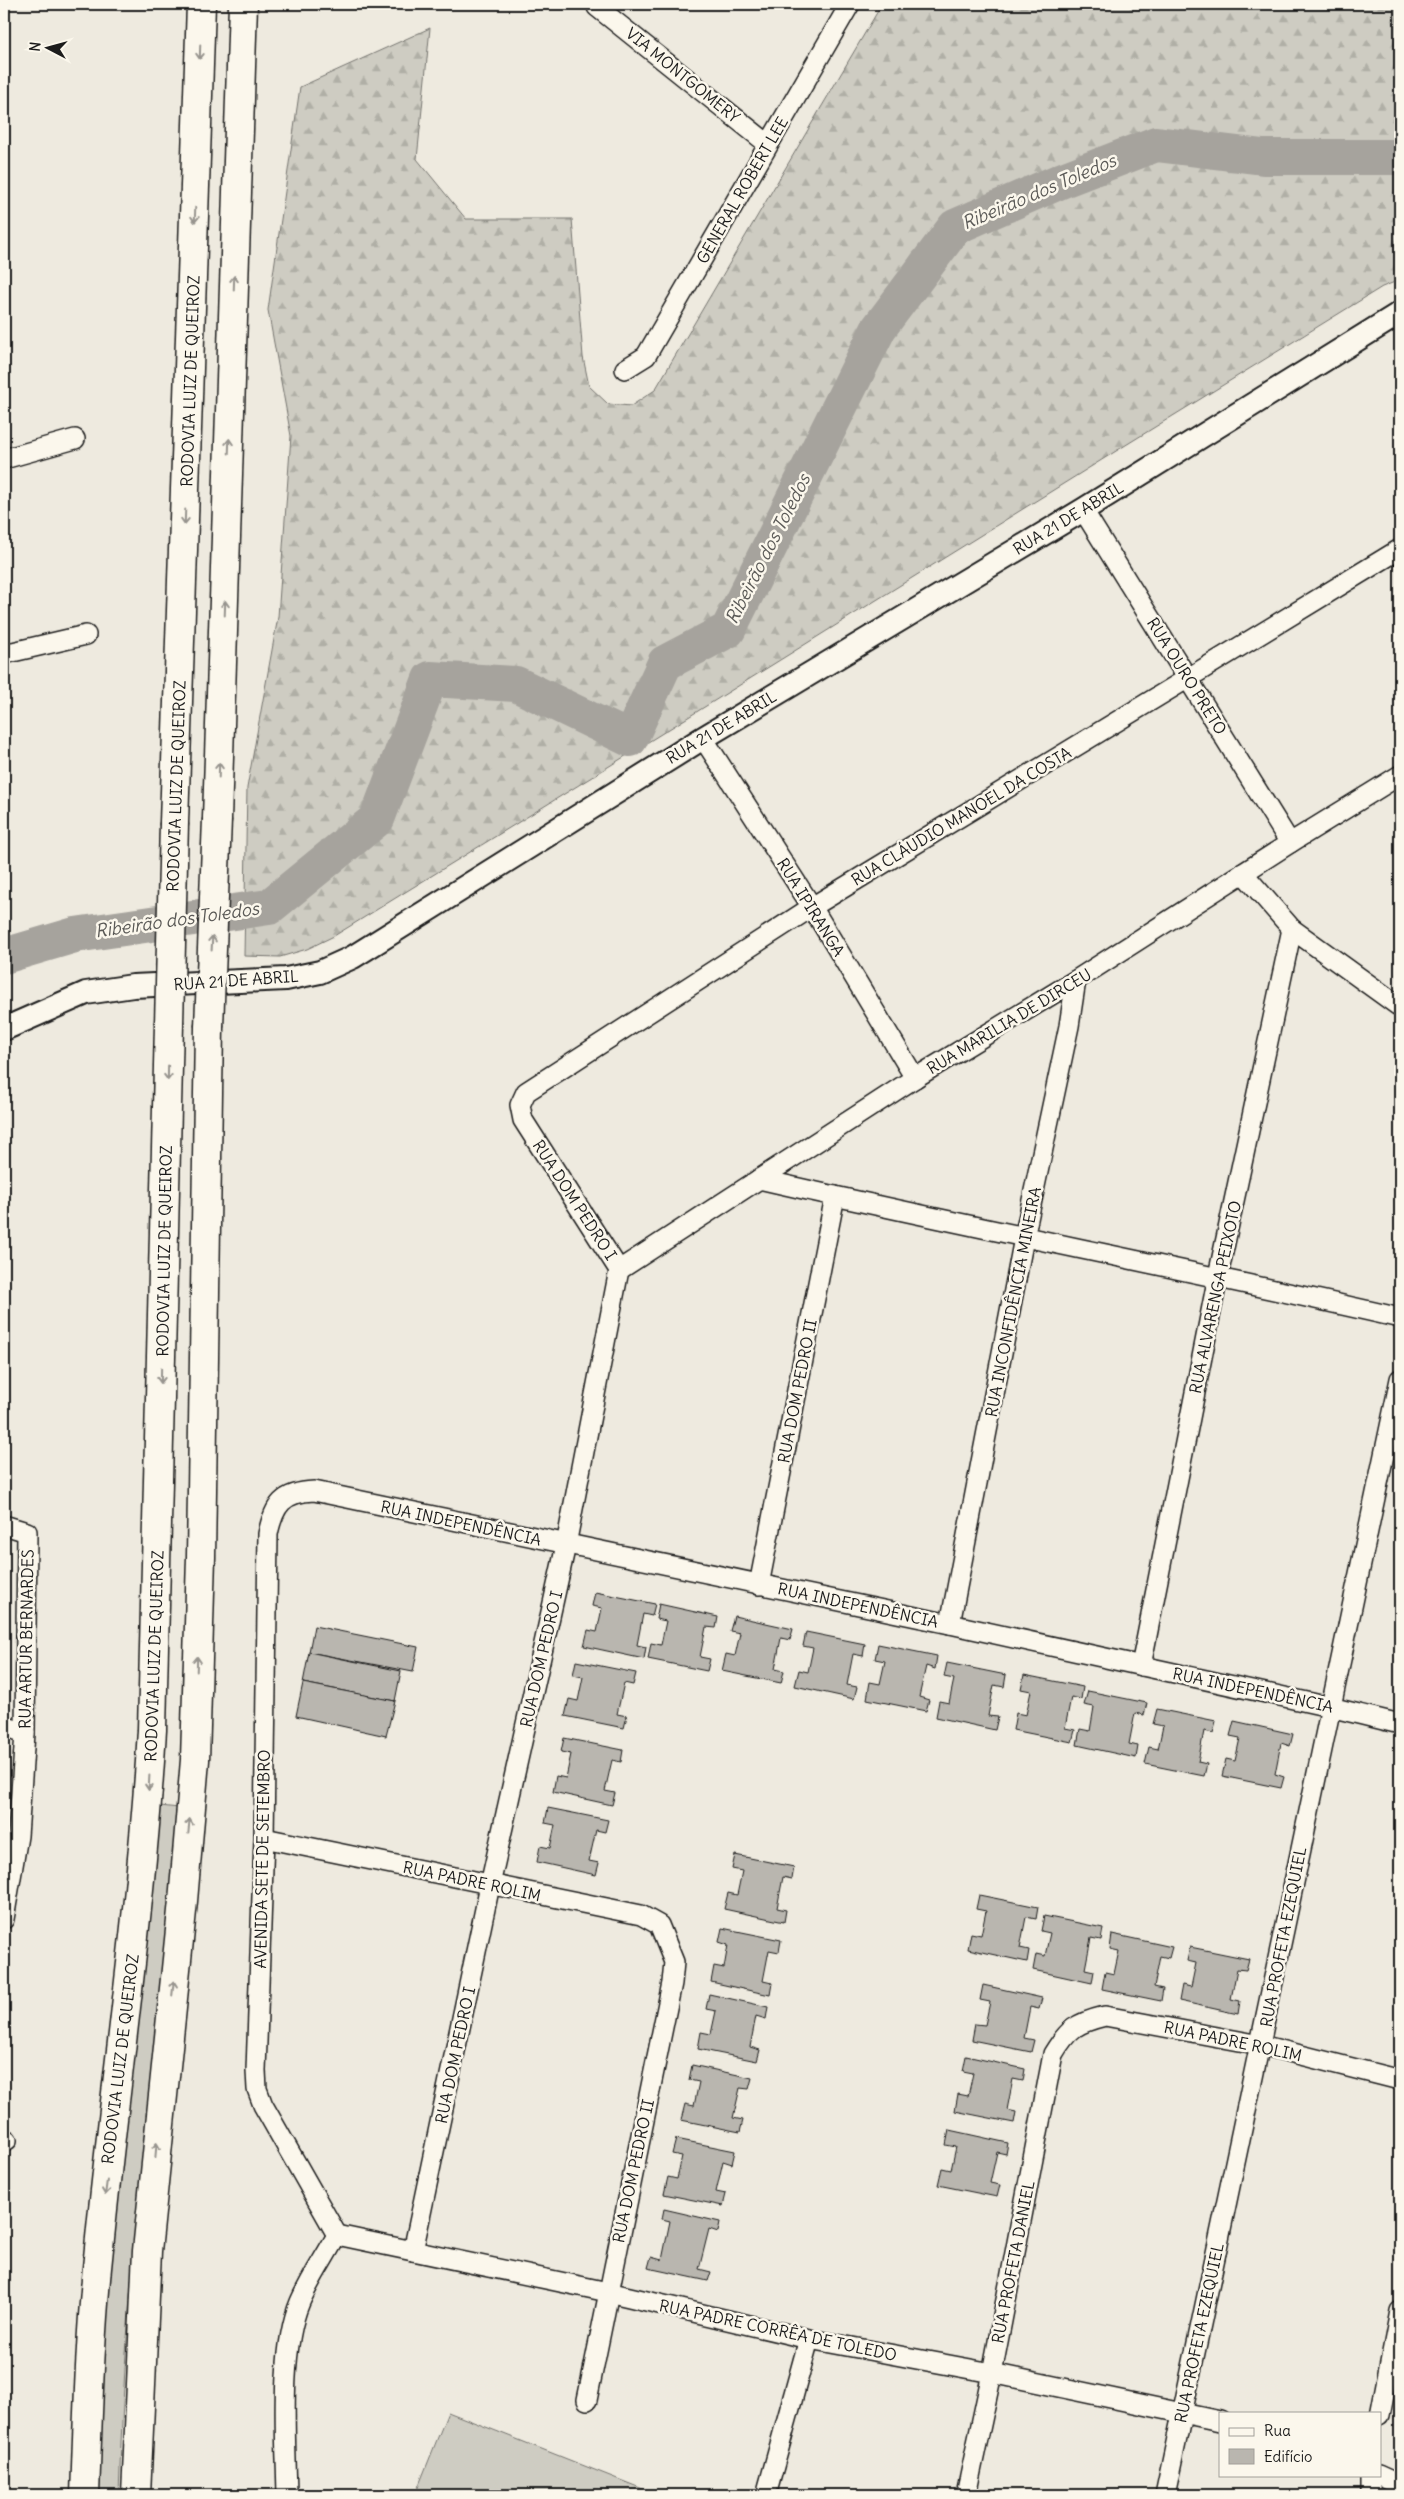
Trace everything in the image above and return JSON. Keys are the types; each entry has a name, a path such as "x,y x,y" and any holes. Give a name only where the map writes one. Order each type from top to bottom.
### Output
{"highway":[{"name":"RODOVIA LUIZ DE QUEIROZ","path":"85,2495 90,2347 98,2249 147,1821 152,1739 174,823 201,4"},
{"path":"136,2495 147,2252 183,1901 194,1760 201,1557 208,1027 218,819 243,4"},
{"path":"147,2252 152,2495"},
{"path":"80,2495 90,2347"}],"street":[{"name":"GENERAL ROBERT LEE","path":"625,369 646,356 850,4"},
{"name":"VIA MONTGOMERY","path":"597,6 768,144"},
{"name":"RUA 21 DE ABRIL","path":"4,1029 86,993 133,986 286,979 320,972 353,957 703,738 1083,510 1400,313"},
{"path":"4,459 75,439"},
{"name":"RUA OURO PRETO","path":"1083,510 1290,843"},
{"name":"RUA CLÁUDIO MANOEL DA COSTA","path":"526,1092 812,907 1400,549"},
{"path":"4,654 86,635"},
{"name":"RUA IPIRANGA","path":"703,738 812,907 915,1078"},
{"name":"RUA MARILIA DE DIRCEU","path":"620,1270 915,1078 1076,980 1400,775"},
{"path":"1243,873 1292,929 1400,1007"},
{"name":"RUA ALVARENGA PEIXOTO","path":"1141,1666 1218,1276 1292,929"},
{"name":"RUA INCONFIDÊNCIA MINEIRA","path":"950,1624 1024,1238 1069,1026 1076,980"},
{"name":"RUA DOM PEDRO I","path":"413,2251 490,1885 566,1546 620,1270 523,1120 520,1105 526,1092"},
{"path":"759,1179 1024,1238 1218,1276 1400,1318"},
{"name":"RUA DOM PEDRO II","path":"759,1585 835,1196"},
{"name":"RUA PROFETA EZEQUIEL","path":"1166,2495 1400,1379"},
{"name":"RUA INDEPENDÊNCIA","path":"314,1491 566,1546 950,1624 1400,1724"},
{"name":"AVENIDA SETE DE SETEMBRO","path":"314,1491 297,1492 284,1498 273,1514 268,1534 264,1838 257,2089 263,2105 337,2236"},
{"name":"RUA ARTUR BERNARDES","path":"4,1526 27,1532 25,1733 18,1836 4,1919"},
{"path":"4,1726 25,1733"},
{"name":"RUA PADRE ROLIM","path":"264,1838 640,1915 659,1925 668,1942"},
{"name":"RUA DOM PEDRO II","path":"586,2400 672,1984 674,1962 668,1942"},
{"name":"RUA PADRE ROLIM","path":"1067,2032 1085,2021 1105,2016 1261,2045 1400,2080"},
{"name":"RUA PROFETA DANIEL","path":"966,2495 992,2373 1053,2054 1067,2032"},
{"path":"287,2495 287,2371 290,2335 300,2302 337,2236"},
{"name":"RUA PADRE CORRÊA DE TOLEDO","path":"337,2236 608,2292 809,2339 992,2373 1219,2421"},
{"path":"1381,2412 1400,2311"},
{"path":"768,2488 809,2339"},
{"path":"1370,2476 1370,2495"},
{"path":"1380,2476 1400,2485"}],"green space":[{"path":"882,4 1400,4 1400,280 1382,287 334,936 307,949 280,957 244,956 247,788 278,617 291,436 268,310 300,87 430,28 417,159 466,219 572,219 583,357 589,386 608,404 631,406 655,390"},
{"path":"160,1806 179,1808 135,2237 128,2323 119,2495 93,2495 99,2478 107,2316 101,2313"},
{"path":"448,2412 658,2495 415,2495"}],"building":[{"path":"595,1592 655,1604 652,1616 643,1614 637,1645 646,1647 644,1659 584,1646 588,1630 597,1632 602,1608 592,1606"},
{"path":"659,1604 718,1617 716,1628 706,1627 700,1657 710,1659 707,1671 648,1659 651,1643 661,1645 666,1621 656,1619"},
{"path":"734,1616 793,1629 790,1640 781,1638 775,1669 784,1671 781,1683 722,1671 726,1654 735,1656 740,1633 730,1631"},
{"path":"314,1626 418,1647 413,1672 309,1652"},
{"path":"806,1632 865,1644 863,1656 853,1654 847,1685 857,1687 854,1699 795,1686 799,1670 808,1672 813,1648 803,1646"},
{"path":"878,1644 937,1656 935,1669 926,1666 919,1697 929,1700 926,1711 867,1699 870,1682 880,1684 885,1661 875,1659"},
{"path":"309,1652 401,1671 395,1701 303,1683"},
{"path":"576,1661 636,1673 633,1685 624,1683 617,1714 627,1716 624,1728 565,1716 569,1699 578,1701 583,1677 573,1675"},
{"path":"947,1663 1006,1675 1004,1687 994,1685 988,1716 998,1717 995,1730 936,1717 939,1701 949,1703 954,1679 944,1677"},
{"path":"1024,1675 1083,1687 1081,1699 1071,1697 1065,1728 1075,1730 1072,1742 1013,1730 1016,1713 1026,1715 1031,1691 1021,1689"},
{"path":"303,1683 395,1701 386,1736 296,1716"},
{"path":"1088,1691 1147,1703 1144,1715 1135,1713 1129,1744 1138,1746 1136,1758 1077,1745 1080,1729 1090,1731 1094,1707 1084,1705"},
{"path":"1157,1709 1216,1721 1213,1733 1204,1731 1198,1762 1207,1764 1204,1776 1145,1764 1149,1747 1158,1749 1163,1726 1153,1724"},
{"path":"1234,1721 1293,1734 1290,1746 1281,1743 1275,1774 1284,1777 1281,1788 1222,1776 1226,1759 1235,1761 1240,1738 1230,1736"},
{"path":"564,1738 623,1750 621,1762 612,1760 605,1791 615,1793 612,1805 553,1792 556,1776 566,1778 571,1754 561,1752"},
{"path":"548,1808 608,1820 605,1832 596,1830 589,1861 599,1863 596,1875 537,1862 540,1846 550,1848 555,1825 545,1823"},
{"path":"735,1855 794,1867 792,1879 783,1877 777,1908 786,1910 784,1922 724,1909 728,1893 737,1895 742,1871 732,1869"},
{"path":"979,1895 1038,1907 1036,1919 1026,1917 1020,1948 1029,1950 1027,1962 968,1949 971,1933 981,1935 986,1911 976,1909"},
{"path":"1044,1916 1103,1928 1101,1940 1091,1938 1085,1969 1094,1971 1092,1983 1033,1970 1036,1954 1045,1956 1050,1933 1041,1931"},
{"path":"722,1928 781,1940 779,1952 769,1950 763,1981 772,1983 770,1995 711,1982 714,1966 724,1968 728,1945 719,1942"},
{"path":"1112,1934 1172,1947 1169,1958 1160,1956 1154,1987 1163,1989 1161,2001 1102,1989 1105,1972 1114,1974 1119,1951 1110,1949"},
{"path":"1190,1947 1249,1959 1246,1970 1237,1969 1231,1999 1240,2001 1238,2014 1179,2001 1182,1985 1191,1987 1196,1963 1187,1961"},
{"path":"983,1985 1042,1998 1039,2009 1030,2007 1024,2038 1034,2040 1031,2052 972,2040 975,2024 985,2025 990,2002 980,2000"},
{"path":"709,1994 768,2007 766,2019 756,2016 750,2047 760,2050 757,2061 698,2049 701,2032 711,2034 716,2011 706,2009"},
{"path":"966,2056 1025,2069 1023,2081 1013,2079 1007,2110 1016,2112 1014,2123 955,2111 958,2094 968,2096 973,2073 963,2071"},
{"path":"692,2065 752,2078 749,2089 740,2088 733,2118 743,2120 740,2132 681,2120 685,2104 694,2106 699,2082 689,2080"},
{"path":"949,2130 1008,2143 1006,2154 997,2152 990,2183 1000,2185 997,2197 938,2185 942,2168 951,2170 956,2147 946,2145"},
{"path":"676,2139 735,2151 732,2164 723,2161 716,2192 726,2194 723,2206 664,2194 668,2177 677,2179 682,2156 672,2154"},
{"path":"664,2209 720,2222 718,2232 709,2229 699,2269 711,2272 708,2281 648,2268 651,2257 662,2260 670,2221 662,2219"}],"waterway":[{"name":"Ribeirão dos Toledos","path":"4,956 75,935 269,907 377,819 430,679 516,684 630,739 665,663 728,630 879,328 955,227 1063,180 1156,144 1263,157 1400,157"}]}
